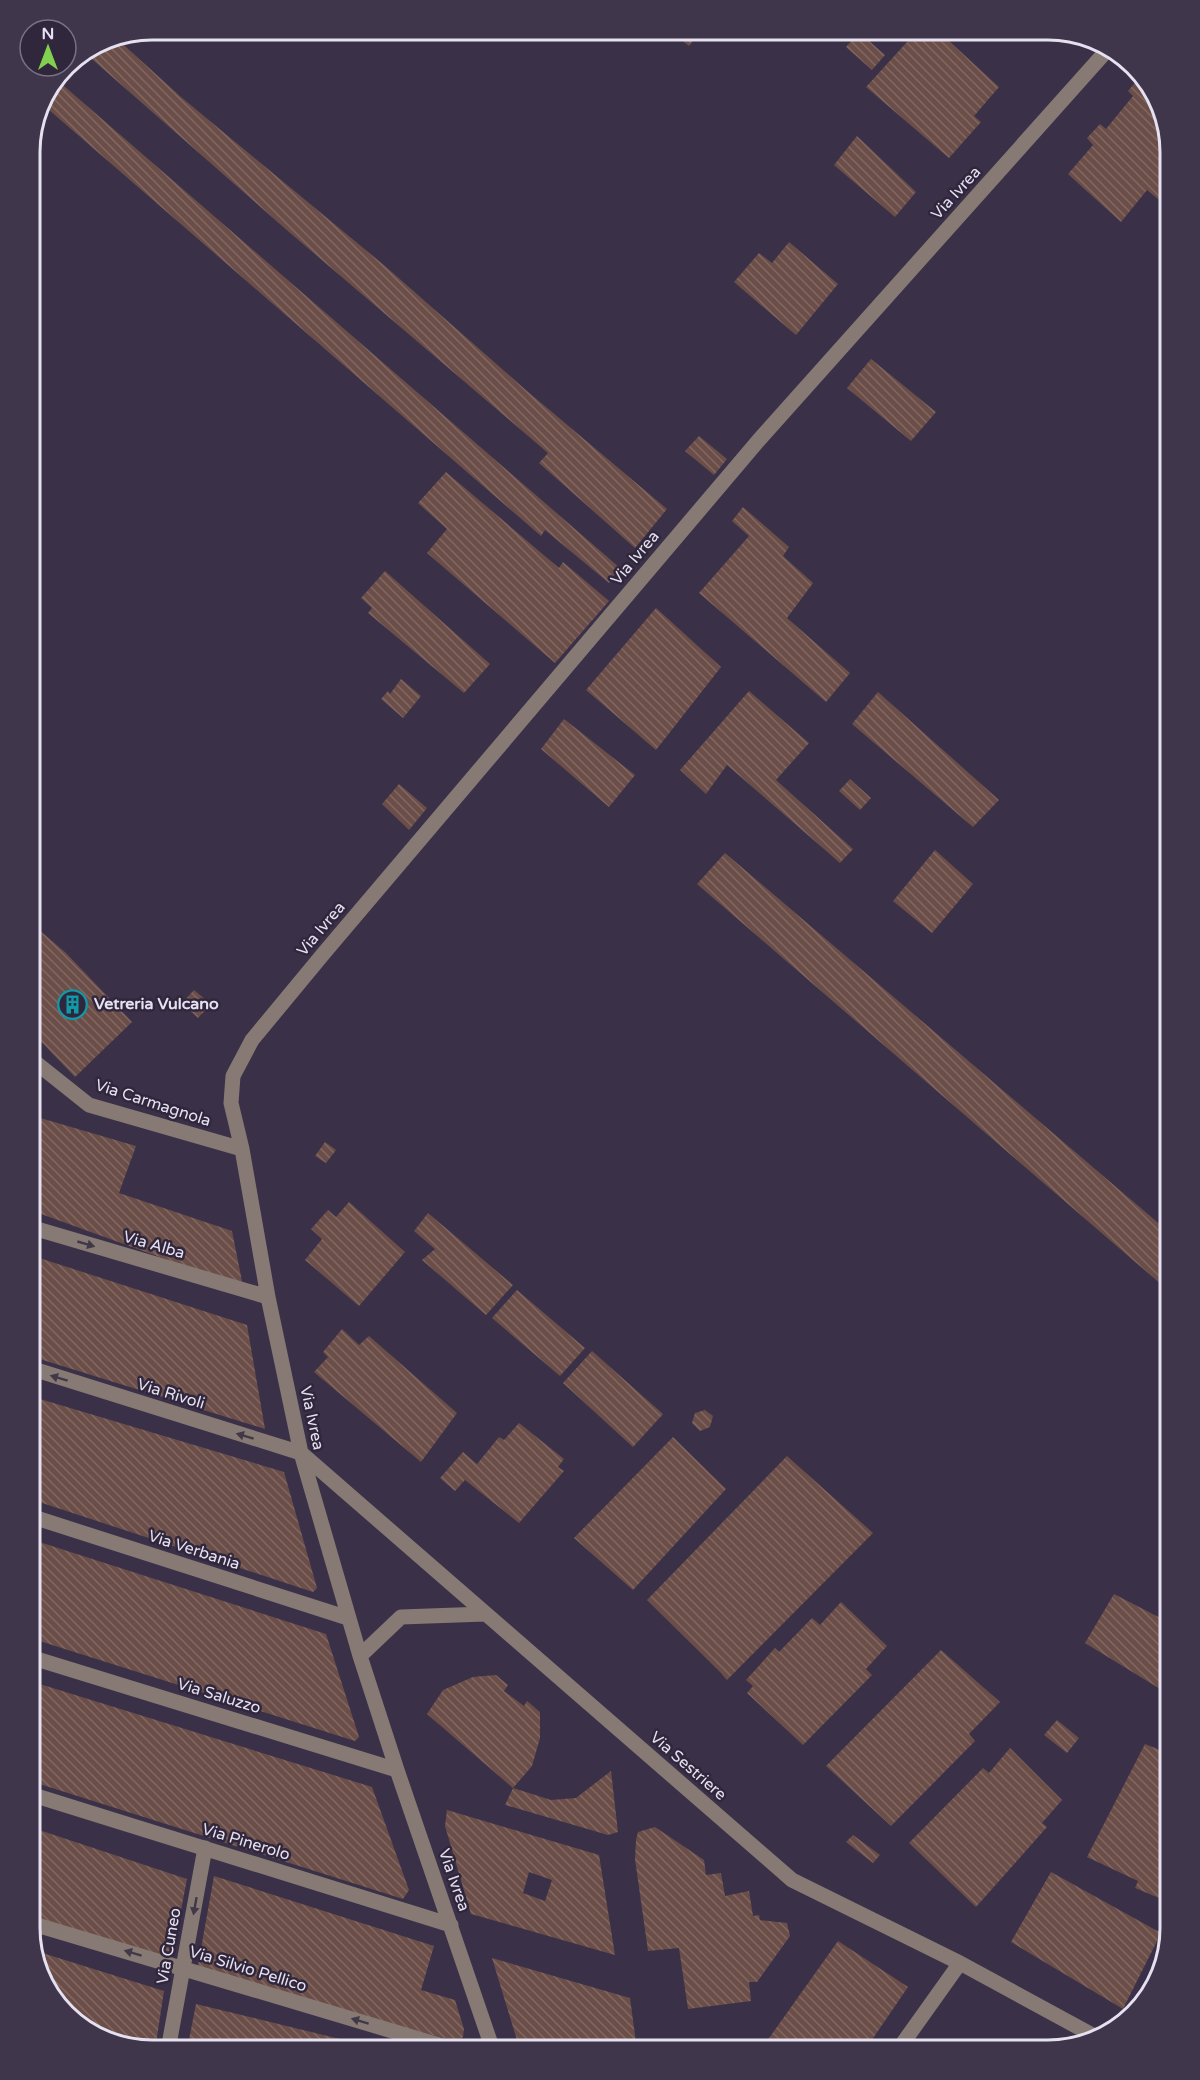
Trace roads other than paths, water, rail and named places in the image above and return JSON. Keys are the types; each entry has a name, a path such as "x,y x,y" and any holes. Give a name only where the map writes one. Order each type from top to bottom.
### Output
{"street":[{"name":"Via Ivrea","path":"489,2039 360,1656 301,1453 268,1297 242,1149 231,1102 233,1076 252,1041 324,953 758,441 1103,55"},
{"name":"Via Carmagnola","path":"40,1066 89,1105 242,1149"},
{"name":"Via Alba","path":"40,1230 268,1297"},
{"name":"Via Rivoli","path":"40,1371 301,1453"},
{"name":"Via Sestriere","path":"301,1453 792,1880 960,1963 1088,2032"},
{"name":"Via Verbania","path":"40,1519 348,1618"},
{"path":"360,1656 401,1617 485,1614"},
{"name":"Via Saluzzo","path":"40,1660 397,1770"},
{"name":"Via Pinerolo","path":"40,1797 451,1925"},
{"name":"Via Cuneo","path":"170,2039 205,1848"},
{"name":"Via Silvio Pellico","path":"40,1926 420,2039"},
{"path":"905,2040 960,1963"}],"place":[{"name":"Vetreria Vulcano","path":"73,1004"}]}
